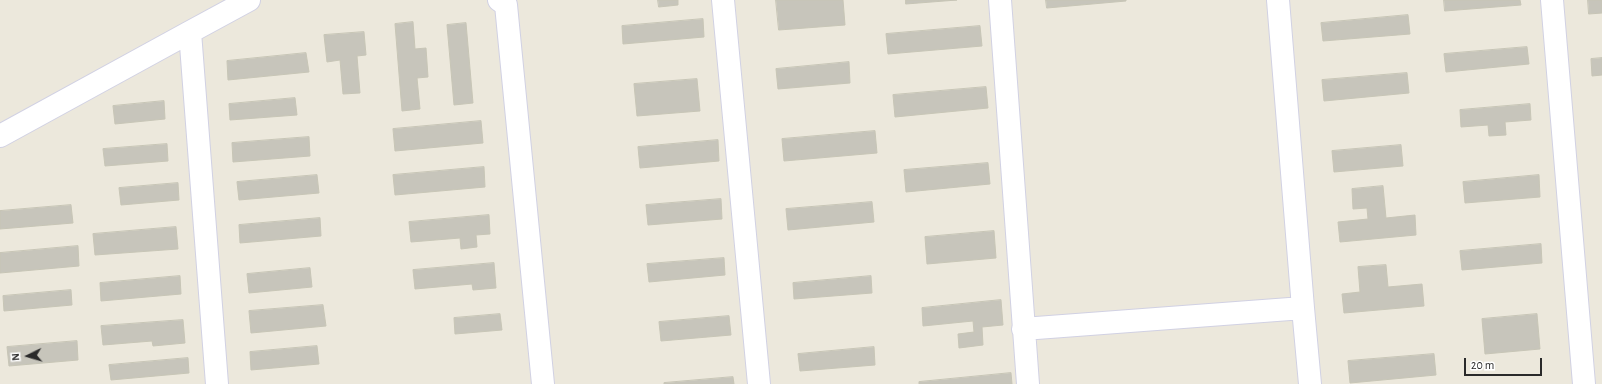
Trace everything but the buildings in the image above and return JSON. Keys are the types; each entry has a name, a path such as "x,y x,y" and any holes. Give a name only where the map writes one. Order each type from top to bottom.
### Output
{"street":[{"path":"0,136 249,0"},
{"path":"499,0 506,5 543,384"},
{"path":"723,0 759,384"},
{"path":"1000,0 1028,384"},
{"path":"1278,0 1310,384"},
{"path":"1552,0 1584,384"},
{"path":"190,32 217,384"},
{"path":"1023,329 1303,308"}]}
